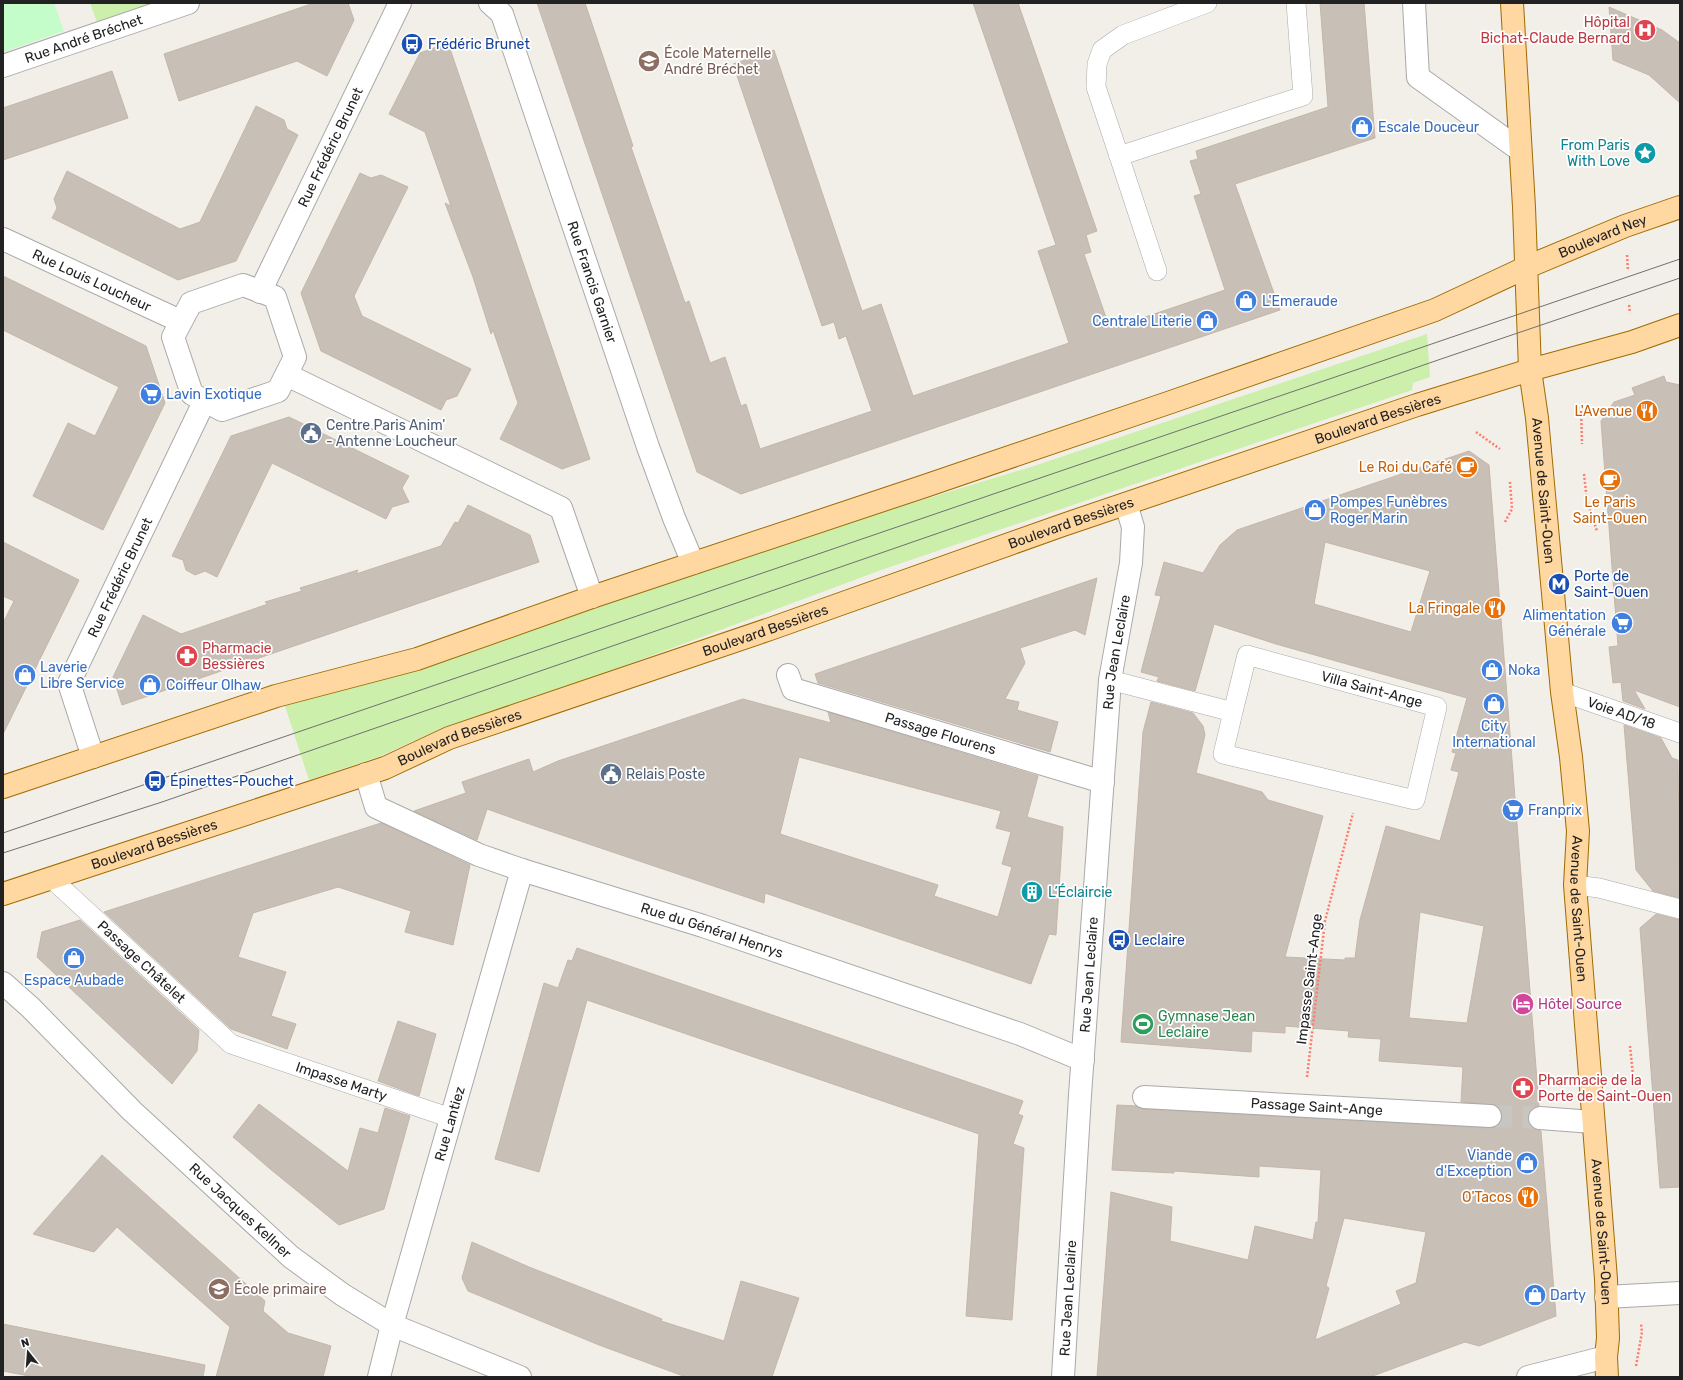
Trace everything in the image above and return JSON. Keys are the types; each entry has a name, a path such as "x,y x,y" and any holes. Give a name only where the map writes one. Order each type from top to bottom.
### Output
{"main road":[{"name":"Avenue de Saint-Ouen","path":"1512,3 1527,267 1530,370 1538,426 1562,692 1572,757 1578,832 1576,885 1606,1297 1608,1338 1606,1367"},
{"name":"Boulevard Ney","path":"1527,267 1625,226 1680,207"},
{"path":"3,787 276,696 417,659 592,597 937,482 1435,310 1527,267"},
{"path":"1530,370 1632,342 1680,326"},
{"name":"Boulevard Bessières","path":"3,894 385,768 449,738 770,629 1063,525 1439,397 1530,370"}],"street":[{"name":"Rue André Bréchet","path":"3,66 188,3"},
{"name":"Rue Frédéric Brunet","path":"260,292 400,3"},
{"name":"Rue Francis Garnier","path":"490,3 502,14 648,447 674,518 693,564"},
{"path":"1414,3 1418,77 1520,150"},
{"name":"Rue Louis Loucheur","path":"3,239 180,321"},
{"path":"243,285 260,292 274,297 295,357 278,390 222,410 192,394 173,337 180,321 191,303 243,285"},
{"path":"287,375 561,508 592,597"},
{"name":"Rue Frédéric Brunet","path":"94,757 69,683 205,400"},
{"name":"Rue Jean Leclaire","path":"1063,1377 1083,1060 1110,680 1132,563 1133,527 1126,504"},
{"name":"Passage Flourens","path":"788,675 793,688 1103,782"},
{"name":"Rue du Général Henrys","path":"366,774 376,808 479,855 522,870 703,926 1020,1034 1083,1060"},
{"name":"Rue Lantiez","path":"379,1377 392,1325 522,870"},
{"name":"Rue Jacques Kellner","path":"3,983 30,1007 132,1111 291,1257 343,1295 392,1325 520,1377"},
{"name":"Passage Saint-Ange","path":"1144,1097 1490,1116"},
{"path":"1540,1118 1593,1122"},
{"path":"1606,1297 1680,1293"},
{"path":"1528,1377 1606,1367"}],"lane":[{"path":"1157,271 1096,87 1097,64 1102,50 1122,35 1207,3"},
{"path":"1119,156 1303,96 1296,3"},
{"name":"Villa Saint-Ange","path":"1247,655 1436,707 1415,800 1223,754 1233,712 1247,655"},
{"path":"1110,680 1233,712"},
{"name":"Voie AD/18","path":"1562,692 1680,734"},
{"name":"Passage Châtelet","path":"52,879 231,1044"},
{"path":"1576,885 1599,888 1680,909"},
{"name":"Impasse Marty","path":"231,1044 451,1118"}],"path":[{"path":"1627,252 1628,271"},
{"path":"1581,407 1582,444"},
{"path":"1476,432 1500,449"},
{"path":"1584,474 1587,502 1597,531"},
{"path":"1505,522 1512,509 1510,482"},
{"name":"Impasse Saint-Ange","path":"1304,1106 1324,921 1359,787"},
{"path":"1630,1046 1634,1084"}],"green space":[{"path":"3,3 54,3 64,31 3,52"},
{"path":"90,3 153,3 97,22"},
{"path":"1427,334 1430,377 1413,383 1412,390 881,570 597,676 440,729 378,757 309,780 285,706 412,671 830,528 1034,466"}],"building":[{"path":"314,3 348,3 354,20 327,76 297,61 179,101 164,54"},
{"path":"537,3 585,3 633,146 631,147 685,303 689,301 710,363 725,357 741,406 746,404 760,449 872,411 846,336 839,339 834,322 822,326 733,64 774,50 862,311 881,304 913,396 1069,343 1038,251 1056,245 973,3 1018,3 1097,231 1086,235 1091,252 1084,254 1110,329 1225,290 1194,196 1201,194 1190,161 1198,159 1196,151 1328,107 1320,3 1364,3 1375,138 1235,184 1280,310 741,494 697,472"},
{"name":"Hôpital Bichat-Claude Bernard","path":"1609,7 1662,30 1680,43 1680,103 1649,75 1613,60"},
{"path":"448,43 590,459 562,469 500,439 518,403 493,330 491,334 473,277 445,203 451,206 425,132 389,114 420,53"},
{"path":"112,71 128,118 3,160 3,108"},
{"path":"256,106 284,120 287,129 298,135 236,261 178,280 52,218 57,208 54,199 67,171 180,229 200,222"},
{"path":"360,173 371,178 381,175 408,187 354,296 362,316 471,369 457,396 446,400 441,410 321,351 301,293"},
{"path":"3,276 146,346 165,403 103,530 33,496 68,423 95,436 119,387 3,330"},
{"path":"1664,376 1666,382 1680,385 1680,707 1634,690 1645,709 1623,701 1621,682 1613,683 1609,647 1618,646 1601,421 1614,402 1635,395 1632,388"},
{"path":"289,417 409,476 402,488 409,502 392,507 386,519 272,463 217,577 205,571 195,575 186,570 183,560 172,556 231,436"},
{"path":"1469,451 1489,465 1539,1106 1530,1111 1528,1117 1529,1123 1533,1128 1541,1131 1556,1316 1479,1346 1465,1342 1370,1377 1097,1377 1111,1192 1172,1207 1170,1241 1248,1260 1255,1226 1313,1240 1316,1222 1318,1222 1321,1170 1259,1166 1259,1177 1174,1171 1174,1173 1112,1170 1117,1105 1136,1106 1143,1109 1489,1128 1496,1127 1501,1122 1502,1117 1501,1111 1496,1105 1461,1102 1463,1067 1379,1061 1381,1039 1348,1037 1349,1031 1285,1026 1285,1033 1252,1031 1251,1052 1121,1042 1143,732 1151,702 1193,713 1203,726 1205,735 1196,773 1262,792 1268,800 1323,816 1285,957 1345,960 1345,958 1355,958 1360,920 1386,826 1440,841 1459,772 1451,770 1456,753 1452,752 1467,698 1276,644 1214,624 1195,691 1157,681 1159,677 1141,672 1161,596 1155,595 1164,562 1203,573 1220,545 1237,530","holes":["1325,542 1430,571 1411,632 1314,604","1420,912 1484,926 1467,1023 1409,1018","1344,1218 1426,1232 1416,1283 1396,1291 1401,1304 1315,1340 1329,1288 1326,1286"]},
{"path":"468,505 530,535 539,562 122,705 113,677 143,615 181,634 268,604 265,602 302,591 300,588 358,570 356,574 441,546 455,522 458,523"},
{"path":"3,542 79,580 3,734 3,623 14,601 3,596"},
{"path":"1097,578 1085,635 1075,630 1020,648 1025,663 1005,699 1019,702 1017,710 1058,722 1050,752 818,683 815,674"},
{"path":"743,699 831,723 828,712 1038,776 1027,817 1063,827 1056,935 1049,934 1031,984 765,893 764,903 487,809 477,840 414,811 466,793 462,782 529,759 533,772 558,761","holes":["799,757 1001,811 996,828 1011,832 1002,864 1012,867 998,917 934,896 938,885 780,834"]},
{"path":"1624,725 1661,738 1672,758 1678,760 1680,898 1653,891 1636,870"},
{"path":"381,823 470,865 453,945 405,932 411,911 338,887 253,913 238,957 286,972 271,1016 296,1024 287,1049 231,1029 104,912"},
{"path":"1656,914 1680,920 1680,1187 1660,1188 1640,928"},
{"path":"80,920 199,1030 197,1051 172,1084 37,957 42,932"},
{"path":"577,948 1023,1101 1018,1114 1023,1116 1013,1144 1024,1148 1012,1320 966,1316 979,1134 587,1000 539,1172 495,1159 544,983 558,988 568,960 572,961"},
{"path":"398,1021 436,1034 419,1096 378,1081"},
{"path":"259,1104 348,1171 360,1128 378,1133 385,1108 410,1116 384,1209 339,1225 269,1168 233,1137"},
{"path":"102,1155 265,1301 263,1311 288,1333 331,1346 323,1377 216,1377 230,1327 117,1227 94,1252 33,1234"},
{"path":"472,1242 529,1267 662,1319 661,1321 724,1341 741,1281 799,1298 772,1377 686,1377 599,1345 468,1291 462,1278"},
{"path":"3,1324 205,1365 203,1377 34,1377 3,1371"}],"tunnel":[{"path":"1490,1116 1540,1118"}],"tram line":[{"path":"3,833 1680,259"},
{"path":"3,853 162,802 1441,359 1680,278"}],"place":[{"name":"Hôpital Bichat-Claude Bernard","path":"1645,30"},
{"name":"Frédéric Brunet","path":"412,44"},
{"name":"École Maternelle André Bréchet","path":"649,61"},
{"name":"Escale Douceur","path":"1362,127"},
{"name":"From Paris With Love","path":"1645,153"},
{"name":"L'Emeraude","path":"1246,301"},
{"name":"Centrale Literie","path":"1207,321"},
{"name":"Lavin Exotique","path":"151,394"},
{"name":"L'Avenue","path":"1647,411"},
{"name":"Centre Paris Anim' - Antenne Loucheur","path":"311,433"},
{"name":"Le Roi du Café","path":"1467,467"},
{"name":"Le Paris Saint-Ouen","path":"1610,480"},
{"name":"Pompes Funèbres Roger Marin","path":"1315,510"},
{"name":"Porte de Saint-Ouen","path":"1559,584"},
{"name":"La Fringale","path":"1495,608"},
{"name":"Alimentation Générale","path":"1622,623"},
{"name":"Pharmacie Bessières","path":"187,656"},
{"name":"Noka","path":"1492,670"},
{"name":"Laverie Libre Service","path":"25,675"},
{"name":"Coiffeur Olhaw","path":"150,685"},
{"name":"City International","path":"1494,704"},
{"name":"Relais Poste","path":"611,774"},
{"name":"Épinettes-Pouchet","path":"155,781"},
{"name":"Franprix","path":"1513,810"},
{"name":"L’Éclaircie","path":"1032,892"},
{"name":"Leclaire","path":"1119,940"},
{"name":"Espace Aubade","path":"74,958"},
{"name":"Hôtel Source","path":"1523,1004"},
{"name":"Gymnase Jean Leclaire","path":"1143,1024"},
{"name":"Pharmacie de la Porte de Saint-Ouen","path":"1523,1088"},
{"name":"Viande d'Exception","path":"1527,1163"},
{"name":"O'Tacos","path":"1528,1197"},
{"name":"École primaire","path":"219,1289"},
{"name":"Darty","path":"1535,1295"}]}
